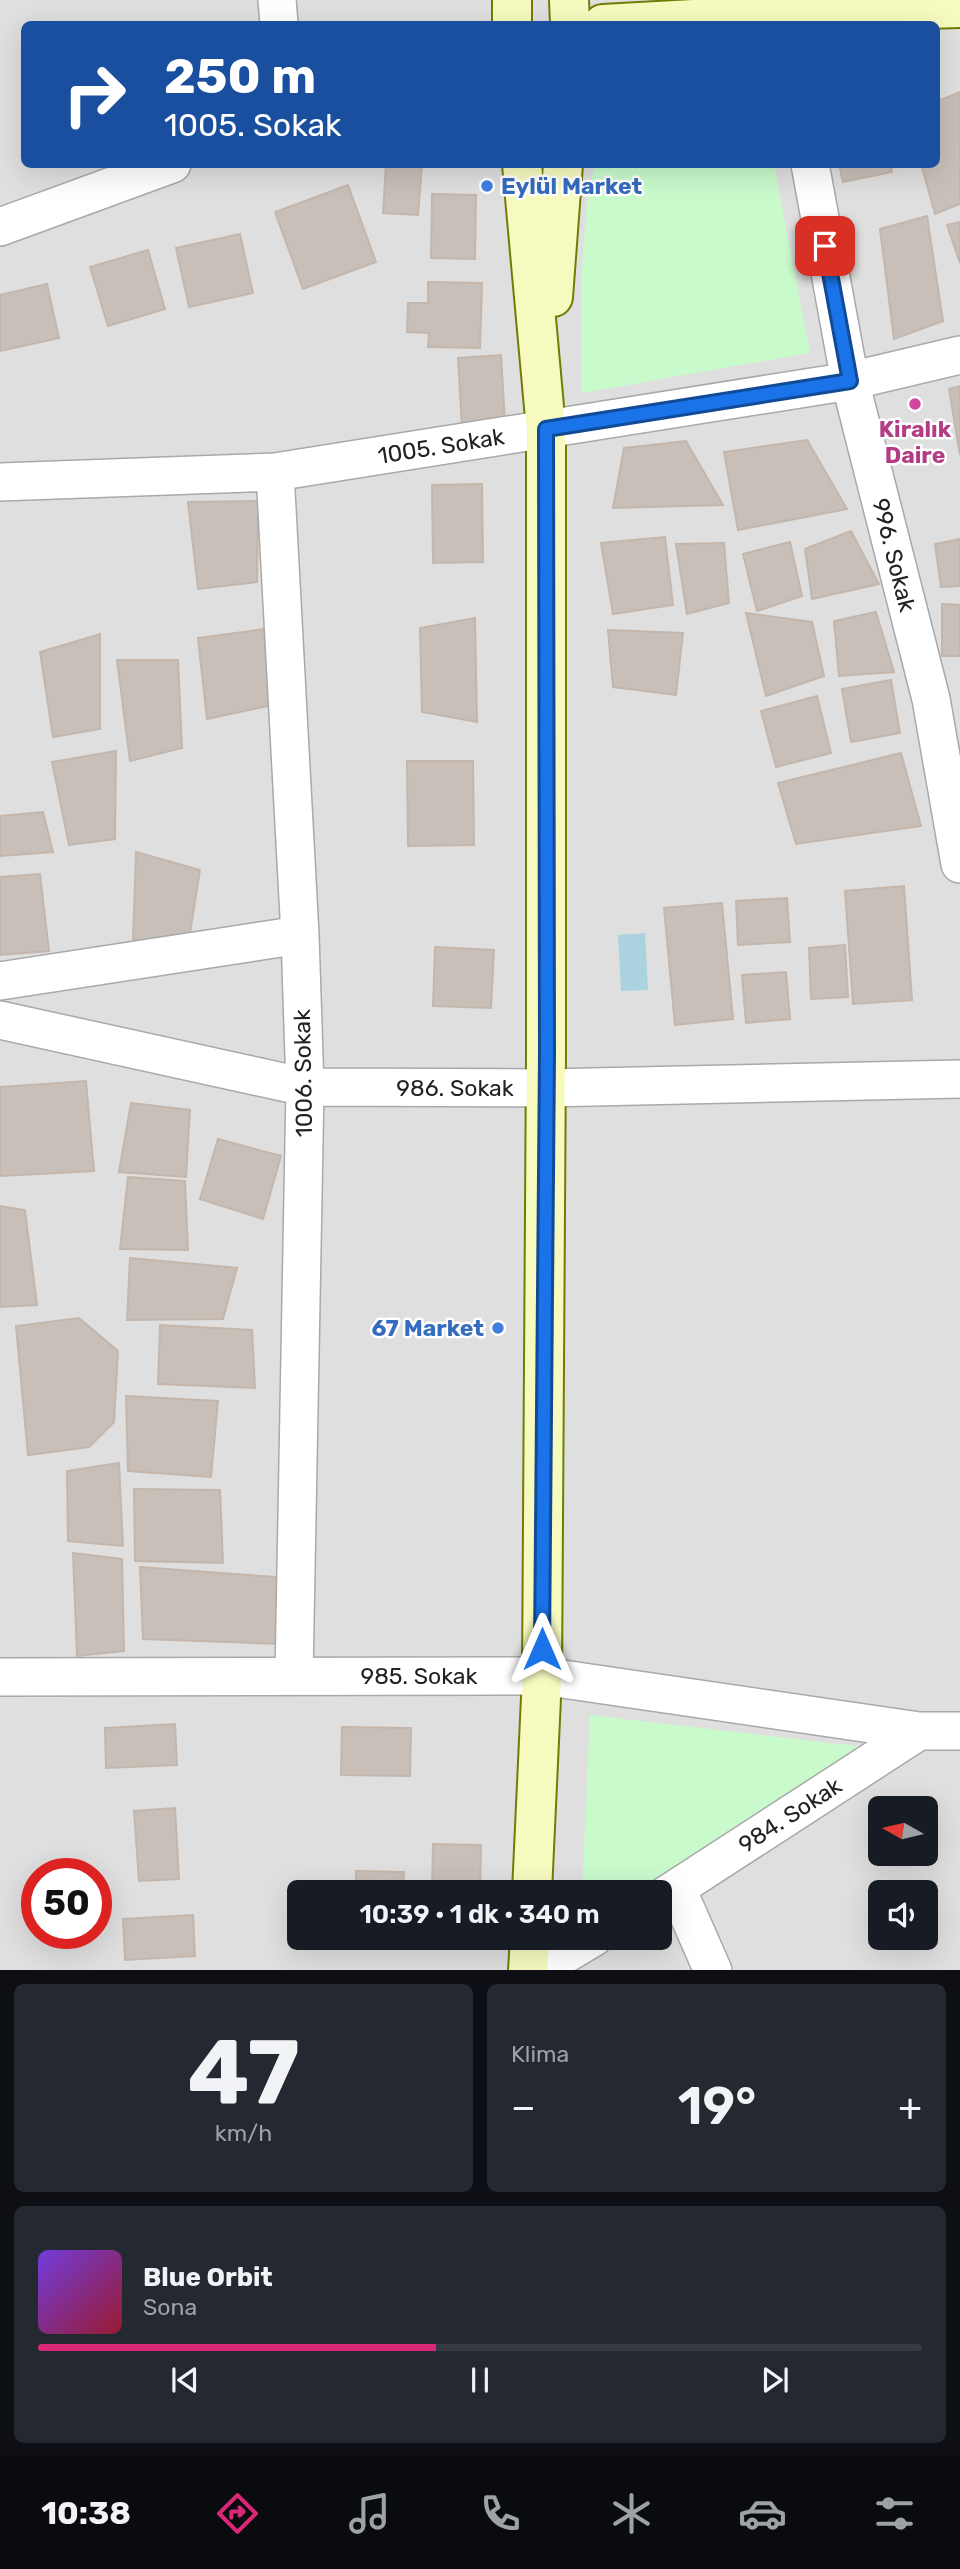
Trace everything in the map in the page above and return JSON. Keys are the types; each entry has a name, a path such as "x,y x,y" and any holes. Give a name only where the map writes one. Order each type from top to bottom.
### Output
{"main road":[{"path":"512,0 512,21"},
{"path":"569,0 570,21"},
{"path":"653,21 802,12 960,8"},
{"path":"940,29 960,26"},
{"path":"522,168 545,418"},
{"path":"533,1880 542,1676 546,1088 545,418 562,168"},
{"path":"528,1970 529,1950"}],"street":[{"path":"277,0 279,21"},
{"path":"0,227 161,168"},
{"name":"996. Sokak","path":"811,168 850,381 945,698 960,864"},
{"name":"1005. Sokak","path":"0,482 275,472 545,418 850,381 960,355"},
{"name":"1006. Sokak","path":"275,472 300,936 304,1087 294,1676"},
{"path":"0,981 300,936"},
{"name":"986. Sokak","path":"0,1020 304,1087 546,1088 960,1079"},
{"name":"985. Sokak","path":"0,1677 542,1676 919,1731 960,1731"},
{"name":"984. Sokak","path":"672,1891 919,1731"},
{"path":"672,1901 713,1970"},
{"path":"537,1970 572,1950"}],"shaded area":[{"path":"0,0 960,0 960,1970 0,1970"}],"green space":[{"path":"595,168 775,168 810,353 582,393 583,249 591,180"},
{"path":"590,1715 864,1747 659,1880 583,1880"}],"water":[{"path":"645,933 648,990 621,991 618,935"}],"building":[{"path":"960,92 960,204 935,214 922,168 940,168 940,100"},
{"path":"386,168 422,168 418,215 383,213"},
{"path":"840,168 892,168 892,172 843,182"},
{"path":"348,185 376,262 303,289 275,212"},
{"path":"432,194 476,195 475,259 431,258"},
{"path":"927,216 943,321 894,339 880,229"},
{"path":"960,222 960,263 947,225"},
{"path":"240,234 253,293 189,307 176,248"},
{"path":"148,250 165,309 108,326 90,267"},
{"path":"428,282 482,283 480,348 428,347 429,333 407,332 408,303 428,303"},
{"path":"47,284 59,338 0,351 0,295"},
{"path":"501,355 505,423 462,426 458,358"},
{"path":"960,386 960,455 949,389"},
{"path":"807,440 847,509 738,530 724,452"},
{"path":"686,441 723,505 613,508 624,448"},
{"path":"482,484 483,562 433,563 432,485"},
{"path":"258,501 257,582 198,589 188,502"},
{"path":"851,531 879,584 812,599 805,549"},
{"path":"665,537 673,605 613,614 601,543"},
{"path":"960,539 960,586 941,587 935,544"},
{"path":"790,542 802,596 757,611 743,554"},
{"path":"724,543 729,603 687,614 676,544"},
{"path":"942,604 960,605 960,656 942,656"},
{"path":"876,612 894,672 839,676 834,621"},
{"path":"746,613 812,622 824,676 766,696"},
{"path":"475,618 477,722 422,712 420,628"},
{"path":"272,628 268,706 207,719 198,638"},
{"path":"608,630 683,633 676,695 613,687"},
{"path":"100,634 100,729 53,737 40,652"},
{"path":"117,660 178,660 182,748 130,761"},
{"path":"891,680 900,733 851,742 842,689"},
{"path":"817,696 831,753 776,767 761,711"},
{"path":"116,751 115,839 69,845 52,762"},
{"path":"901,753 921,826 796,844 778,783"},
{"path":"407,761 473,761 474,845 408,846"},
{"path":"43,812 53,852 0,856 0,816"},
{"path":"136,852 200,870 188,946 133,939"},
{"path":"40,874 49,951 0,955 0,877"},
{"path":"904,886 912,1000 853,1004 845,891"},
{"path":"787,898 790,942 738,945 736,901"},
{"path":"722,903 733,1019 675,1025 664,908"},
{"path":"845,945 848,997 811,999 809,948"},
{"path":"435,947 494,950 491,1008 433,1006"},
{"path":"786,972 790,1019 746,1023 742,975"},
{"path":"86,1081 94,1171 0,1176 0,1087"},
{"path":"131,1103 190,1110 186,1177 119,1172"},
{"path":"218,1139 281,1156 263,1219 200,1199"},
{"path":"128,1177 185,1181 188,1250 120,1249"},
{"path":"0,1206 25,1210 37,1305 0,1307"},
{"path":"130,1258 237,1268 223,1319 127,1320"},
{"path":"79,1318 118,1351 114,1422 89,1447 28,1455 16,1326"},
{"path":"160,1325 252,1330 255,1388 158,1384"},
{"path":"126,1396 218,1401 211,1477 128,1471"},
{"path":"119,1463 123,1546 68,1541 67,1471"},
{"path":"134,1489 220,1490 223,1563 135,1561"},
{"path":"73,1553 122,1559 124,1651 77,1656"},
{"path":"140,1567 276,1577 280,1644 143,1639"},
{"path":"175,1724 177,1765 106,1768 105,1728"},
{"path":"342,1727 411,1728 410,1776 341,1775"},
{"path":"175,1808 179,1879 139,1881 134,1811"},
{"path":"433,1844 481,1845 480,1880 432,1880"},
{"path":"356,1871 404,1872 404,1880 356,1880"},
{"path":"193,1915 195,1956 125,1960 123,1919"}],"place":[{"name":"Eylül Market","path":"487,186"},
{"name":"Kiralık Daire","path":"915,404"},
{"name":"67 Market","path":"498,1328"}],"route":[{"path":"542,1649 547,1055 546,429 850,381 825,246"}]}
